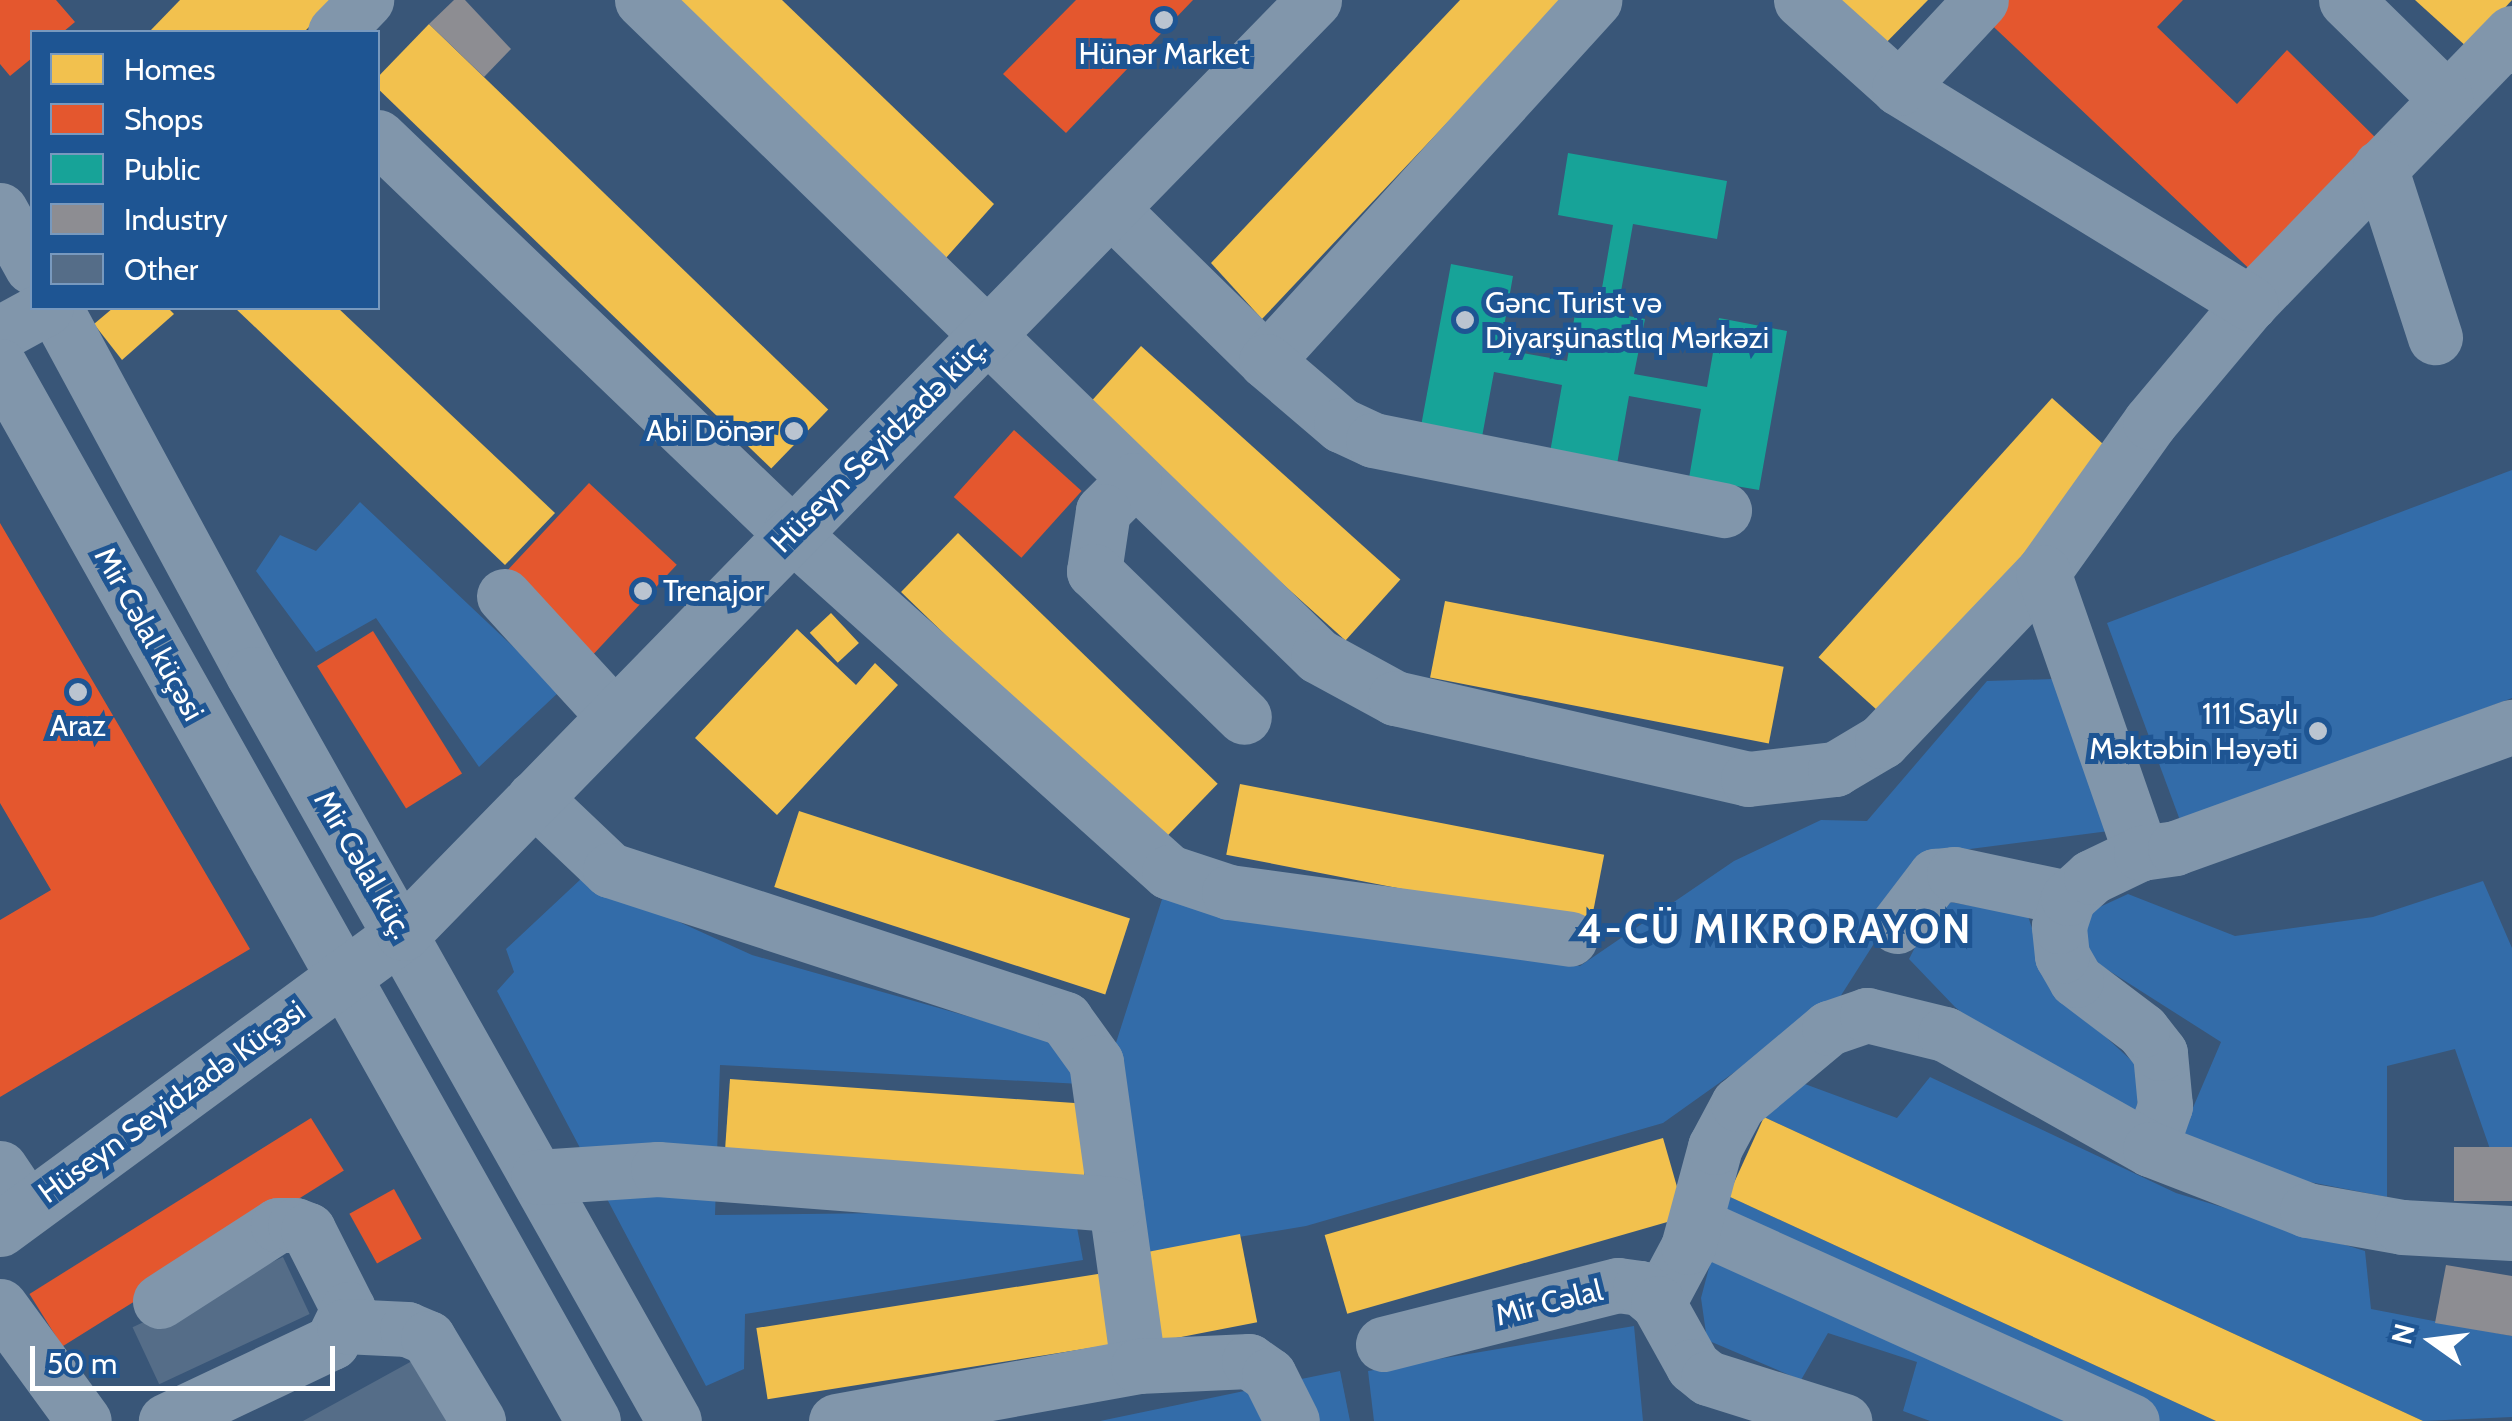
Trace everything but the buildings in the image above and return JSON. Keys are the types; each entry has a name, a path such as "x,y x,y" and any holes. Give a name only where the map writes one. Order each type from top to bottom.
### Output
{"street":[{"path":"337,30 366,0"},
{"path":"642,0 987,339 1318,656 1354,680 1395,698 1748,779 1836,769 1882,741 2043,572 2150,422 2250,303 2445,97 2512,33"},
{"name":"Hüseyn Seyidzadə küç.","path":"402,933 790,532 987,339 1314,0"},
{"path":"1266,362 1594,0"},
{"path":"1801,0 1898,88 2250,303"},
{"path":"1898,88 1981,0"},
{"path":"2346,0 2445,97"},
{"path":"380,139 790,532 1169,872 1229,892 1570,939"},
{"path":"2380,167 2435,336"},
{"path":"0,210 30,264"},
{"path":"1112,210 1266,362 1342,426 1373,440 1724,510"},
{"path":"0,334 42,310"},
{"name":"Mir Cəlal küç.","path":"56,310 253,674 674,1421"},
{"name":"Mir Cəlal küçəsi","path":"0,366 298,902 344,976"},
{"path":"1134,480 1103,512 1094,571 1244,717"},
{"path":"2043,572 2141,853"},
{"path":"504,596 613,714"},
{"path":"2150,1149 2165,1106 2160,1054 2142,1030 2076,980 2062,956 2059,926 2068,898 2091,877 2141,853 2174,848 2512,727"},
{"path":"534,798 610,870 1064,1019 1096,1062 1138,1366"},
{"path":"1896,926 1935,876 1954,874 2068,898"},
{"name":"Hüseyn Seyidzadə Küçəsi","path":"9,1202 402,933"},
{"path":"344,976 592,1421"},
{"path":"1844,1421 1697,1400 1694,1366 1658,1303 1697,1225 1714,1148 1738,1104 1828,1028 1867,1016 1886,1016 1978,1048 2150,1149 2306,1210 2402,1227 2512,1233"},
{"path":"538,1177 658,1169 1116,1204"},
{"path":"160,1301 278,1225 295,1225 308,1230 348,1309 344,1326 332,1342 166,1421"},
{"path":"1697,1225 2132,1421"},
{"name":"Mir Cəlal","path":"1383,1344 1618,1285 1640,1288 1658,1303"},
{"path":"0,1306 84,1421"},
{"path":"344,1326 407,1329 428,1338 478,1421"},
{"path":"836,1421 1138,1366 1249,1362 1269,1376 1292,1421"}],"shaded area":[{"name":"111 Saylı Məktəbin Həyəti","path":"2512,470 2512,698 2181,823 2107,623"},
{"path":"360,502 560,691 479,767 376,618 316,652 256,571 280,535 316,551"},
{"path":"2053,679 2109,831 1931,854 1840,997 1663,1123 1306,1226 1141,1253 1114,1049 1164,893 1580,966 1734,861 1821,820 1867,821 1987,681"},
{"path":"582,878 752,955 1069,1045 1081,1084 720,1065 715,1215 1074,1211 1083,1260 745,1314 744,1369 706,1386 497,991 514,972 506,949"},
{"path":"2483,881 2512,948 2512,1147 2490,1149 2455,1049 2387,1066 2387,1197 2289,1178 2180,1138 2221,1042 2100,965 2083,944 2091,911 2128,894 2235,936 2373,917"},
{"path":"1939,900 2028,916 2051,987 2144,1072 2135,1114 2038,1075 1955,1007 1909,959"},
{"path":"1930,1077 2176,1193 2365,1251 2371,1309 2512,1336 2512,1417 2423,1421 1764,1117 1794,1080 1897,1118"},
{"path":"1728,1196 2216,1421 1930,1421 1903,1411 1917,1362 1828,1333 1801,1380 1707,1340 1701,1298"},
{"path":"1634,1326 1643,1421 1374,1421 1368,1371"},
{"path":"1340,1371 1350,1421 1100,1421"}],"place":[{"name":"Hünər Market","path":"1164,20"},
{"name":"Gənc Turist və Diyarşünastlıq Mərkəzi","path":"1465,320"},
{"name":"Abi Dönər","path":"794,431"},
{"name":"Trenajor","path":"643,591"},
{"name":"Araz","path":"78,692"},
{"name":"111 Saylı Məktəbin Həyəti","path":"2318,731"}],"district":[{"name":"4-CÜ MIKRORAYON","path":"1775,929"}]}
